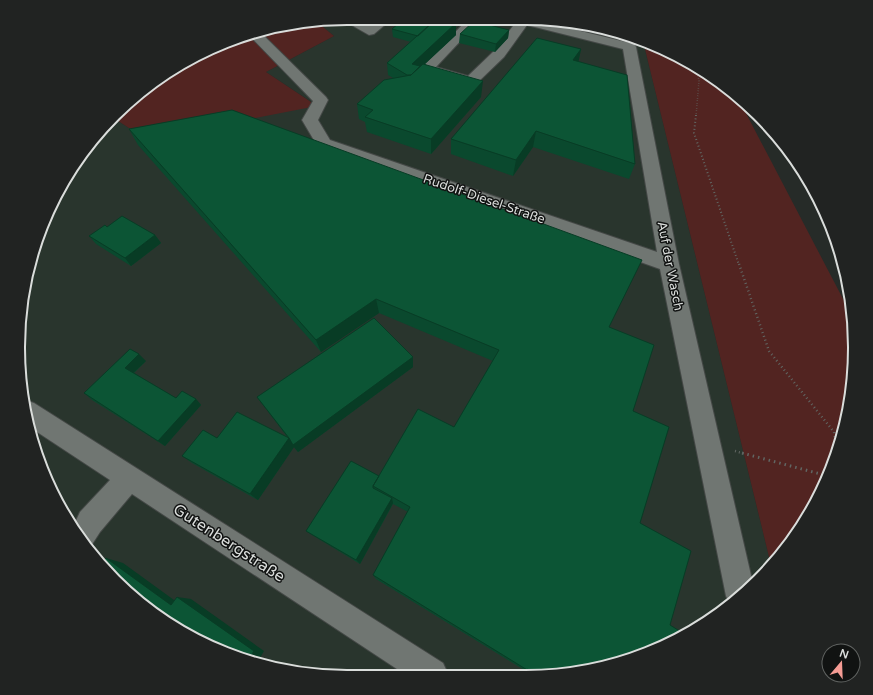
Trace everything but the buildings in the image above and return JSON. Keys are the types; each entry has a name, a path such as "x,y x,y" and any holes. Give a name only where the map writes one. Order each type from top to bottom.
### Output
{"street":[{"path":"359,25 369,31 377,25"},
{"path":"469,25 426,69 471,81 499,54 516,25"},
{"name":"Auf der Wasch","path":"558,27 628,42"},
{"name":"Rudolf-Diesel-Straße","path":"259,38 321,100 310,120 324,143 669,264"},
{"name":"Auf der Wasch","path":"634,44 669,264 739,589"},
{"name":"Gutenbergstraße","path":"32,415 426,670"},
{"path":"84,533 90,522 129,478"}],"path":[{"path":"698,75 699,81 694,133 769,351 834,432 835,438"},
{"path":"708,443 822,474"}],"shaded area":[{"path":"526,25 588,31 629,42 645,48 769,558 754,576 705,616 668,637 629,653 588,664 568,667 526,670 348,670 305,667 285,664 244,653 205,637 168,616 119,576 79,527 58,490 42,451 31,410 26,369 26,326 31,285 42,244 58,205 79,168 118,121 146,139 316,105 266,72 334,36 322,26"},
{"path":"322,26 334,36 266,72 317,106 146,139 118,121 151,92 186,68 205,58 244,42 285,31"},
{"path":"645,48 668,58 705,79 745,111 845,302 848,348 847,369 842,410 837,431 823,471 805,509 794,527 769,558"}]}
